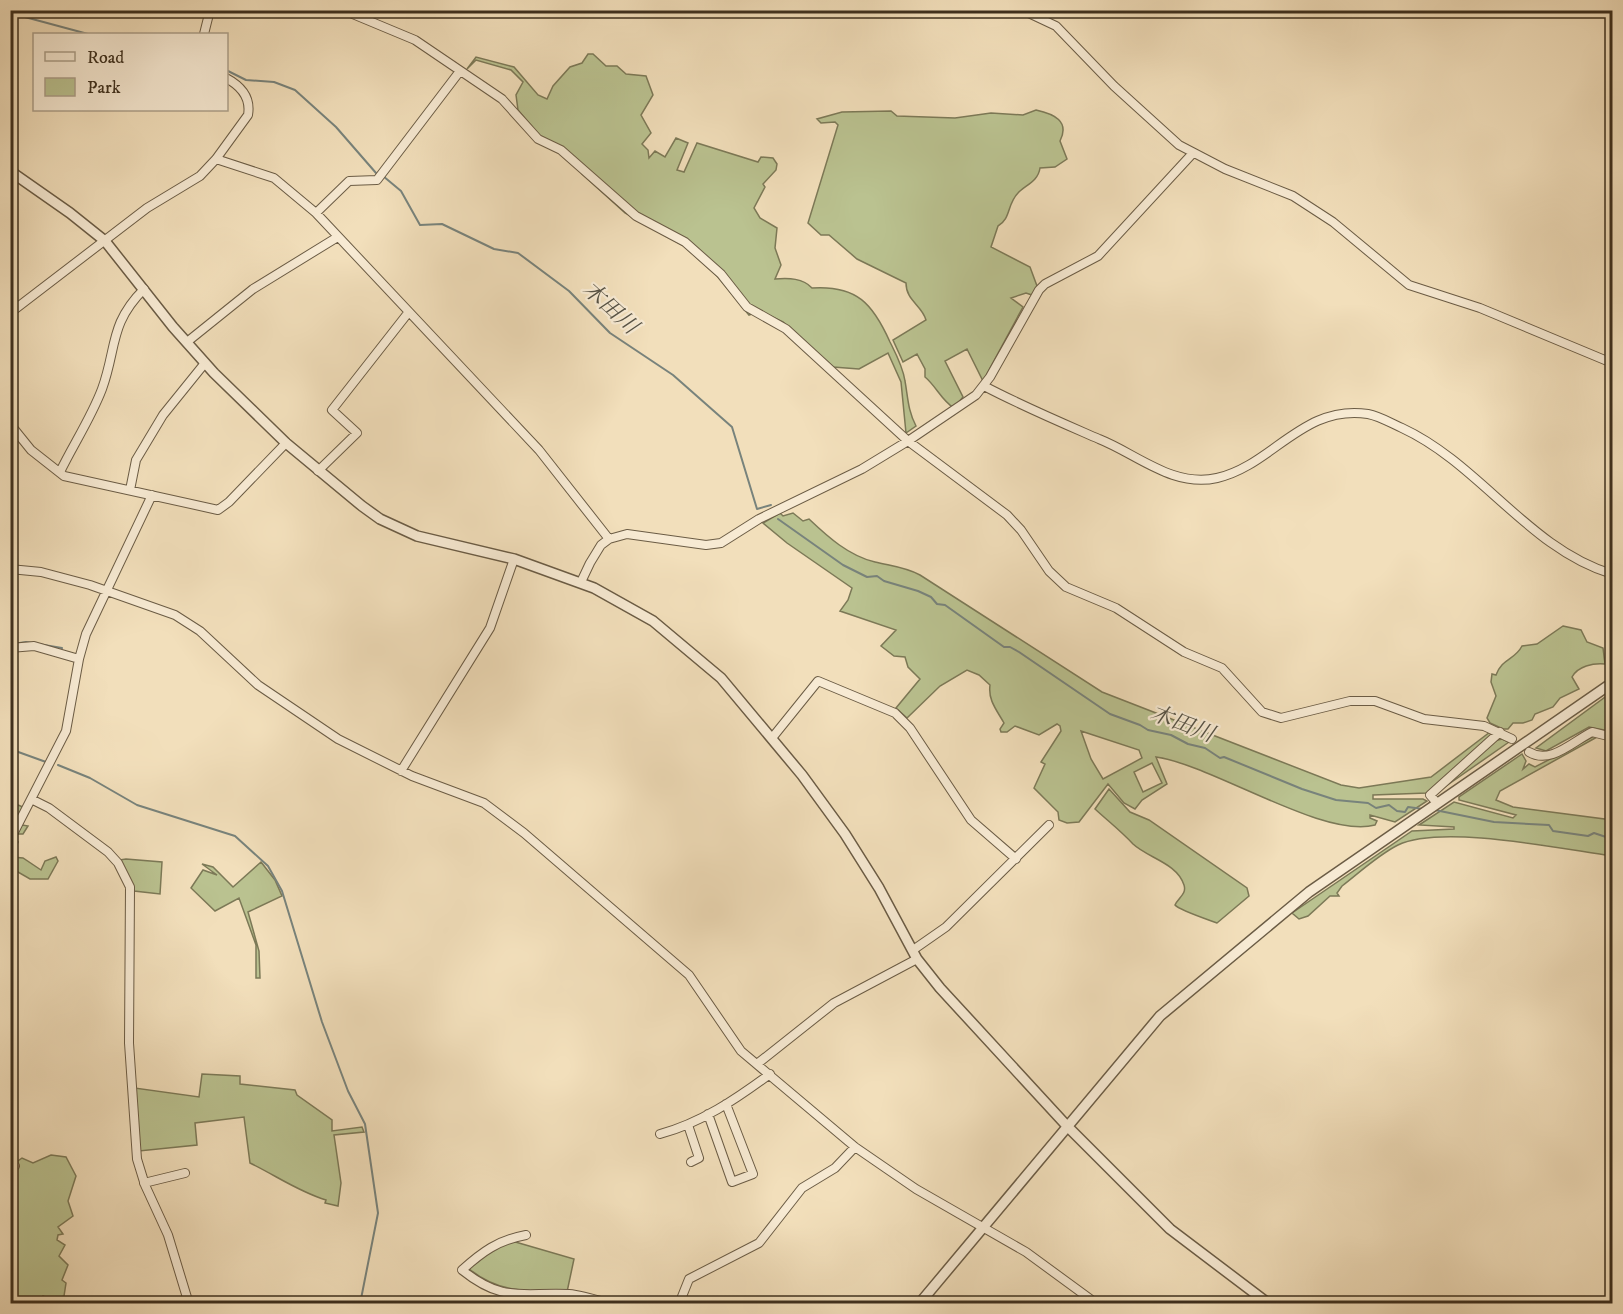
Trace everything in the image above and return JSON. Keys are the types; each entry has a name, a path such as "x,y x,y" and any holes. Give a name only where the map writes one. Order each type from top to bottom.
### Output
{"street":[{"path":"204,33 210,10"},
{"path":"343,10 415,40 502,99 538,139 561,150 636,216 686,242 721,274 747,307 786,329 908,441 1007,515 1021,530 1049,571 1066,586 1116,608 1184,652 1222,668 1268,715 1281,718 1363,700 1384,703 1424,718 1484,726 1512,739"},
{"path":"1022,10 1056,26 1163,133 1193,153 1225,169 1293,196 1333,222 1409,285 1480,308 1612,363"},
{"path":"315,213 349,182 377,180 459,71"},
{"path":"10,313 147,208 200,176 216,159 248,115 249,109 246,95 228,80"},
{"path":"581,582 590,563 609,539 627,534 706,545 721,543 759,519 862,469 966,403 984,386 1039,290 1045,284 1098,256 1193,153"},
{"path":"216,159 274,178 315,213 336,238 539,450 609,539"},
{"path":"10,171 105,241 205,363 286,443 362,506 396,527 447,545 514,559 581,582 653,621 721,678 772,738 845,834 879,888 915,954 971,1023 1016,1068 1067,1126 1170,1229 1269,1304"},
{"path":"187,342 253,289 336,238"},
{"path":"60,472 102,388 112,342 128,305 144,289"},
{"path":"318,471 357,433 332,410 408,313"},
{"path":"130,490 136,460 157,424 205,363"},
{"path":"984,386 1021,406 1101,439 1163,471 1199,481 1237,472 1312,423 1346,413 1369,415 1436,446 1562,550 1594,568 1612,574"},
{"path":"10,424 31,450 64,476 208,510 223,508 286,443"},
{"path":"10,840 33,800 66,731 79,659 106,590 152,495"},
{"path":"401,771 490,628 514,559"},
{"path":"10,569 41,572 106,590 175,615 191,624 258,685 338,739 401,771 478,800 524,833 689,975 724,1030 741,1051 855,1147 916,1189 1034,1257 1097,1304"},
{"path":"10,648 34,646 79,659"},
{"path":"772,738 818,681 895,713 910,728 971,820 1016,860"},
{"path":"919,1304 1160,1016 1309,892 1612,683"},
{"path":"1437,803 1430,795 1500,732"},
{"path":"1529,752 1543,758 1592,732 1612,737"},
{"path":"33,800 49,808 108,852 121,867 130,887 131,1083 137,1159 144,1183 168,1235 189,1304"},
{"path":"758,1064 834,1003 915,954 1016,860 1049,825"},
{"path":"660,1134 688,1125 726,1104 770,1074"},
{"path":"708,1114 732,1182 753,1174 726,1104"},
{"path":"688,1125 699,1158 691,1162"},
{"path":"680,1304 689,1279 759,1243 802,1188 835,1168 855,1147"},
{"path":"144,1183 185,1173"},
{"path":"526,1235 509,1238 488,1247 462,1270 478,1283 518,1296 570,1294 610,1304"}],"green space":[{"path":"588,54 593,54 606,66 617,66 626,74 646,76 653,95 641,115 651,133 642,144 648,150 649,158 655,151 665,157 676,138 688,143 677,170 684,172 697,143 758,162 761,157 773,158 777,164 776,170 763,184 765,187 754,208 760,218 777,228 775,248 781,265 775,279 795,279 812,288 841,290 852,294 870,307 884,329 901,366 910,410 916,426 906,433 901,382 888,353 859,369 833,367 783,322 760,311 749,315 717,276 684,246 625,213 582,174 572,157 541,137 518,110 516,95 523,82 511,70 476,60 467,69 476,57 514,67 538,95 547,99 553,86 570,67 582,63"},
{"path":"1036,110 1054,116 1062,123 1063,134 1060,141 1067,159 1055,167 1040,168 1034,180 1018,193 1005,219 998,226 991,247 1030,267 1037,286 1032,295 1026,293 1011,298 1023,307 983,381 967,349 945,361 963,397 954,408 925,377 925,369 917,354 903,362 893,340 926,320 911,299 906,283 857,259 829,235 821,235 808,223 838,125 835,122 821,123 817,119 842,112 891,111 897,116 955,118 991,113 1023,115"},
{"path":"780,513 783,516 793,513 803,521 809,519 848,551 865,559 903,568 920,575 1102,692 1341,785 1359,788 1431,777 1490,732 1495,733 1427,793 1373,795 1373,799 1423,799 1427,801 1395,822 1370,815 1370,818 1377,821 1375,825 1353,826 1327,821 1298,812 1207,773 1156,757 1167,784 1142,800 1135,809 1124,803 1108,784 1079,822 1067,823 1059,820 1058,812 1034,788 1045,764 1041,762 1061,731 1060,726 1057,724 1039,735 1015,726 1007,732 1001,732 1000,729 1004,723 991,700 990,685 979,675 967,670 940,686 907,718 896,708 920,679 908,667 905,657 894,656 881,646 896,630 840,611 848,600 852,588 787,543 763,523","holes":["1081,731 1139,750 1142,758 1103,779 1091,759","1152,763 1162,783 1143,792 1134,772"]},
{"path":"1563,626 1581,630 1587,642 1603,648 1605,664 1591,665 1578,670 1572,677 1579,689 1560,698 1553,707 1535,714 1532,720 1513,723 1508,729 1490,723 1487,718 1496,696 1491,682 1492,674 1496,675 1502,665 1522,646 1537,644"},
{"path":"1612,692 1612,735 1609,731 1589,727 1546,751 1536,748"},
{"path":"1596,735 1604,736 1597,737 1500,791 1496,800 1513,807 1612,820 1612,856 1472,837 1418,839 1398,845 1383,854 1342,886 1337,893 1339,896 1330,896 1308,916 1299,919 1292,913 1412,831 1454,829 1454,827 1419,825 1454,802 1513,818 1516,815 1459,800 1459,797 1522,754 1526,761 1523,769 1529,764 1535,767"},
{"path":"1502,739 1509,742 1436,793 1494,741"},
{"path":"1109,789 1130,812 1149,820 1247,888 1249,896 1217,923 1175,905 1185,888 1175,871 1139,849 1095,809"},
{"path":"11,802 23,807 26,815 22,825 28,826 23,834 17,834 14,838 18,842 12,857 23,858 41,870 45,861 56,857 58,861 48,879 30,879 11,868"},
{"path":"119,860 162,862 160,894 134,891"},
{"path":"261,862 275,880 282,896 248,912 259,951 260,978 256,978 256,945 239,898 215,911 191,888 203,870 217,875 202,864 213,867 233,887"},
{"path":"202,1074 240,1076 240,1084 295,1090 297,1095 332,1120 332,1131 362,1127 364,1132 334,1135 341,1183 338,1206 325,1203 326,1200 297,1188 250,1163 244,1117 195,1123 197,1145 139,1151 135,1088 199,1097"},
{"path":"51,1155 66,1157 76,1176 68,1201 73,1216 58,1227 63,1234 58,1235 57,1240 65,1245 59,1256 68,1265 62,1280 66,1283 64,1296 53,1301 43,1296 36,1303 11,1304 11,1166 22,1158 33,1163"},
{"path":"512,1241 574,1259 567,1292 527,1291 503,1287 491,1283 468,1268 490,1249"}],"waterway":[{"name":"木田川","path":"10,13 84,33"},
{"name":"木田川","path":"228,71 246,80 274,82 295,90 336,127 376,173"},
{"name":"木田川","path":"383,176 401,191 420,225 442,224 494,249 518,253 569,291 610,333 673,375 732,427 757,509 771,505"},
{"name":"木田川","path":"778,519 843,565 867,577 877,576 884,581 918,591 931,597 937,604 945,605 1004,647 1010,647 1019,652 1110,714 1148,730 1171,735 1188,744 1205,748 1220,758 1224,757 1302,789 1336,800 1368,803 1376,808 1389,805 1397,811 1405,812 1408,807 1423,809"},
{"path":"13,644 26,642 62,648"},
{"path":"10,749 46,762"},
{"path":"58,765 90,778 137,805 235,836 268,866 282,891 322,1022 348,1091 365,1124 378,1213 360,1304"},
{"name":"木田川","path":"1435,810 1494,822 1549,825 1553,831 1588,836 1594,833 1612,839"}]}
